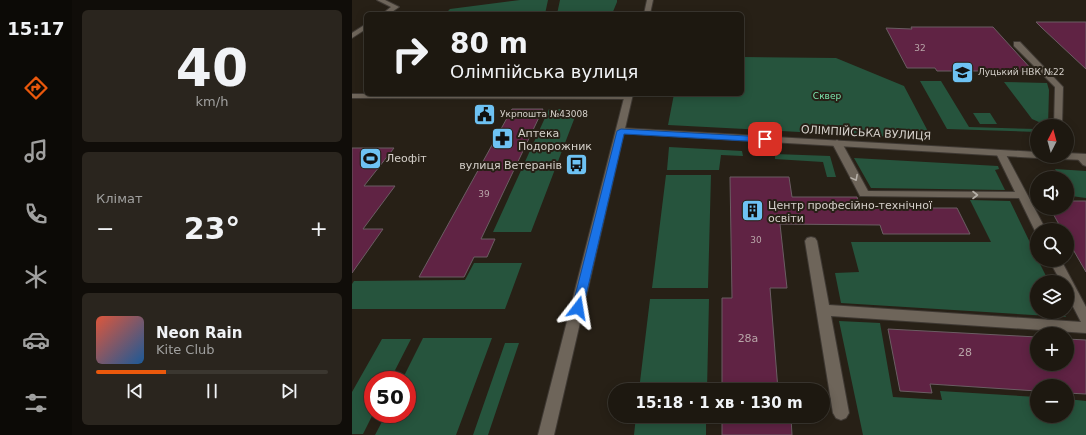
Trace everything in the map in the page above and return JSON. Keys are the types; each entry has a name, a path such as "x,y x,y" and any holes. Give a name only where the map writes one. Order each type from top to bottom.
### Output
{"street":[{"path":"380,0 396,7 388,12"},
{"path":"647,12 650,0"},
{"path":"352,36 364,27"},
{"path":"1017,44 1059,87 1058,119"},
{"path":"352,96 629,96 546,435"},
{"name":"ОЛІМПІЙСЬКА ВУЛИЦЯ","path":"621,131 1030,155"},
{"path":"836,143 864,194 1022,195"},
{"path":"1000,153 1036,223"},
{"path":"1074,158 1084,159"},
{"path":"811,241 841,413"},
{"path":"1074,296 1086,320"},
{"path":"823,310 1086,328"}],"green space":[{"path":"520,0 548,0 545,12 447,12 450,9"},
{"path":"560,0 617,0 613,12 557,12"},
{"name":"Сквер","path":"744,57 836,58 904,86 932,139 668,125 674,96 744,96"},
{"path":"920,81 941,81 969,127 1030,129 1030,132 947,129"},
{"path":"1004,82 1047,83 1049,90 1048,119 1032,119"},
{"path":"549,109 578,109 531,232 493,232"},
{"path":"973,113 990,113 997,124 980,124"},
{"path":"669,147 742,151 743,156 721,155 719,170 667,170"},
{"path":"775,154 830,156 836,177 827,177 823,162 775,159"},
{"path":"854,158 998,166 999,169 995,170 1005,190 871,188"},
{"path":"1055,169 1086,171 1086,198 1074,196 1074,171 1056,171"},
{"path":"666,175 711,175 708,288 652,288"},
{"path":"970,200 1010,201 1030,242 1030,267 1042,267 1046,275 1030,275 1030,315 841,303 835,273 859,272 851,242 991,242"},
{"path":"474,263 522,263 505,309 352,309 352,284 354,281 465,280"},
{"path":"650,299 709,299 707,383 640,383"},
{"path":"839,321 880,323 893,397 942,400 940,391 1030,397 1030,423 1074,423 1074,400 1086,401 1086,435 863,435"},
{"path":"423,338 492,338 456,435 375,435 381,423 416,423 416,371 406,371"},
{"path":"382,339 411,339 395,371 364,371 364,423 368,423 363,434 352,434 352,392"},
{"path":"505,343 519,343 488,435 473,435"},
{"path":"635,423 706,423 706,435 634,435"}],"building":[{"path":"1036,22 1086,22 1086,69 1042,28"},
{"path":"911,27 993,27 1033,71 937,71 935,68 907,68 886,28 912,29"},
{"path":"512,109 543,109 481,239 495,239 487,257 474,257 464,277 419,277"},
{"path":"352,148 394,148 364,186 395,186 363,229 383,229 352,273"},
{"path":"730,177 789,177 792,197 857,197 860,208 957,208 970,234 883,234 880,225 780,224 787,288 770,288 777,383 722,383 722,298 732,298"},
{"path":"1074,201 1086,201 1086,272 1074,251 1074,223 1058,223 1054,215 1074,215"},
{"path":"888,329 1030,337 1030,371 1074,371 1074,339 1086,340 1086,394 1074,393 1074,379 1030,379 1030,391 930,384 932,393 900,391"},
{"path":"722,423 791,423 792,435 722,435"}],"place":[{"name":"Луцький НВК №22","path":"963,72"},
{"name":"Укрпошта №43008","path":"484,114"},
{"name":"Аптека Подорожник","path":"503,139"},
{"name":"Леофіт","path":"371,158"},
{"name":"вулиця Ветеранів","path":"577,165"},
{"name":"Центр професійно-технічної освіти","path":"753,211"}],"route":[{"path":"578,308 621,131 765,139"}]}
